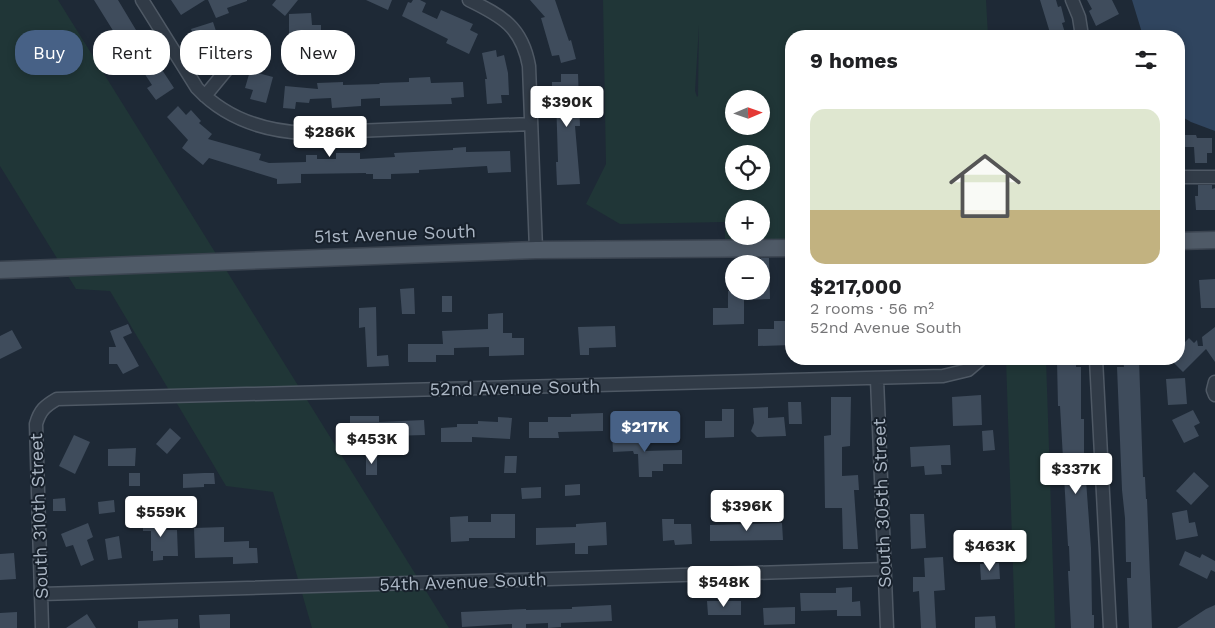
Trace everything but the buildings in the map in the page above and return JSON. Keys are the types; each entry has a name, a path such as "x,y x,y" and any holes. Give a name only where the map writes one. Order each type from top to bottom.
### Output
{"main road":[{"path":"1185,241 1215,240"},
{"name":"51st Avenue South","path":"0,270 536,250 785,248"}],"street":[{"path":"142,0 191,78 205,96 224,111 254,125 281,131 305,133 531,124"},
{"path":"469,0 502,17 516,31 522,40 529,66 536,250"},
{"path":"1072,0 1081,30"},
{"path":"205,96 222,75"},
{"path":"1185,177 1215,177"},
{"name":"52nd Avenue South","path":"45,406 57,399 72,398 877,379 954,374 968,370 974,365"},
{"path":"1096,365 1110,628"},
{"name":"South 305th Street","path":"877,379 887,628"},
{"path":"1215,382 1213,390 1215,396"},
{"name":"South 310th Street","path":"42,628 36,424 39,414 45,406"},
{"name":"54th Avenue South","path":"42,594 885,569"}],"green space":[{"path":"0,0 58,0 77,30 15,30 15,75 83,75 83,40 93,56 93,75 105,75 449,628 312,628 273,492 226,486 110,291 76,289 0,166"},
{"path":"603,0 986,0 988,30 785,30 785,248 725,248 725,245 770,245 770,200 725,200 725,222 620,224 586,204 606,164","holes":["699,25 698,96 695,91"]},
{"path":"1006,365 1046,365 1055,628 1015,628"}],"water":[{"path":"1132,0 1215,0 1215,131 1185,118 1185,30 1141,30"}]}
